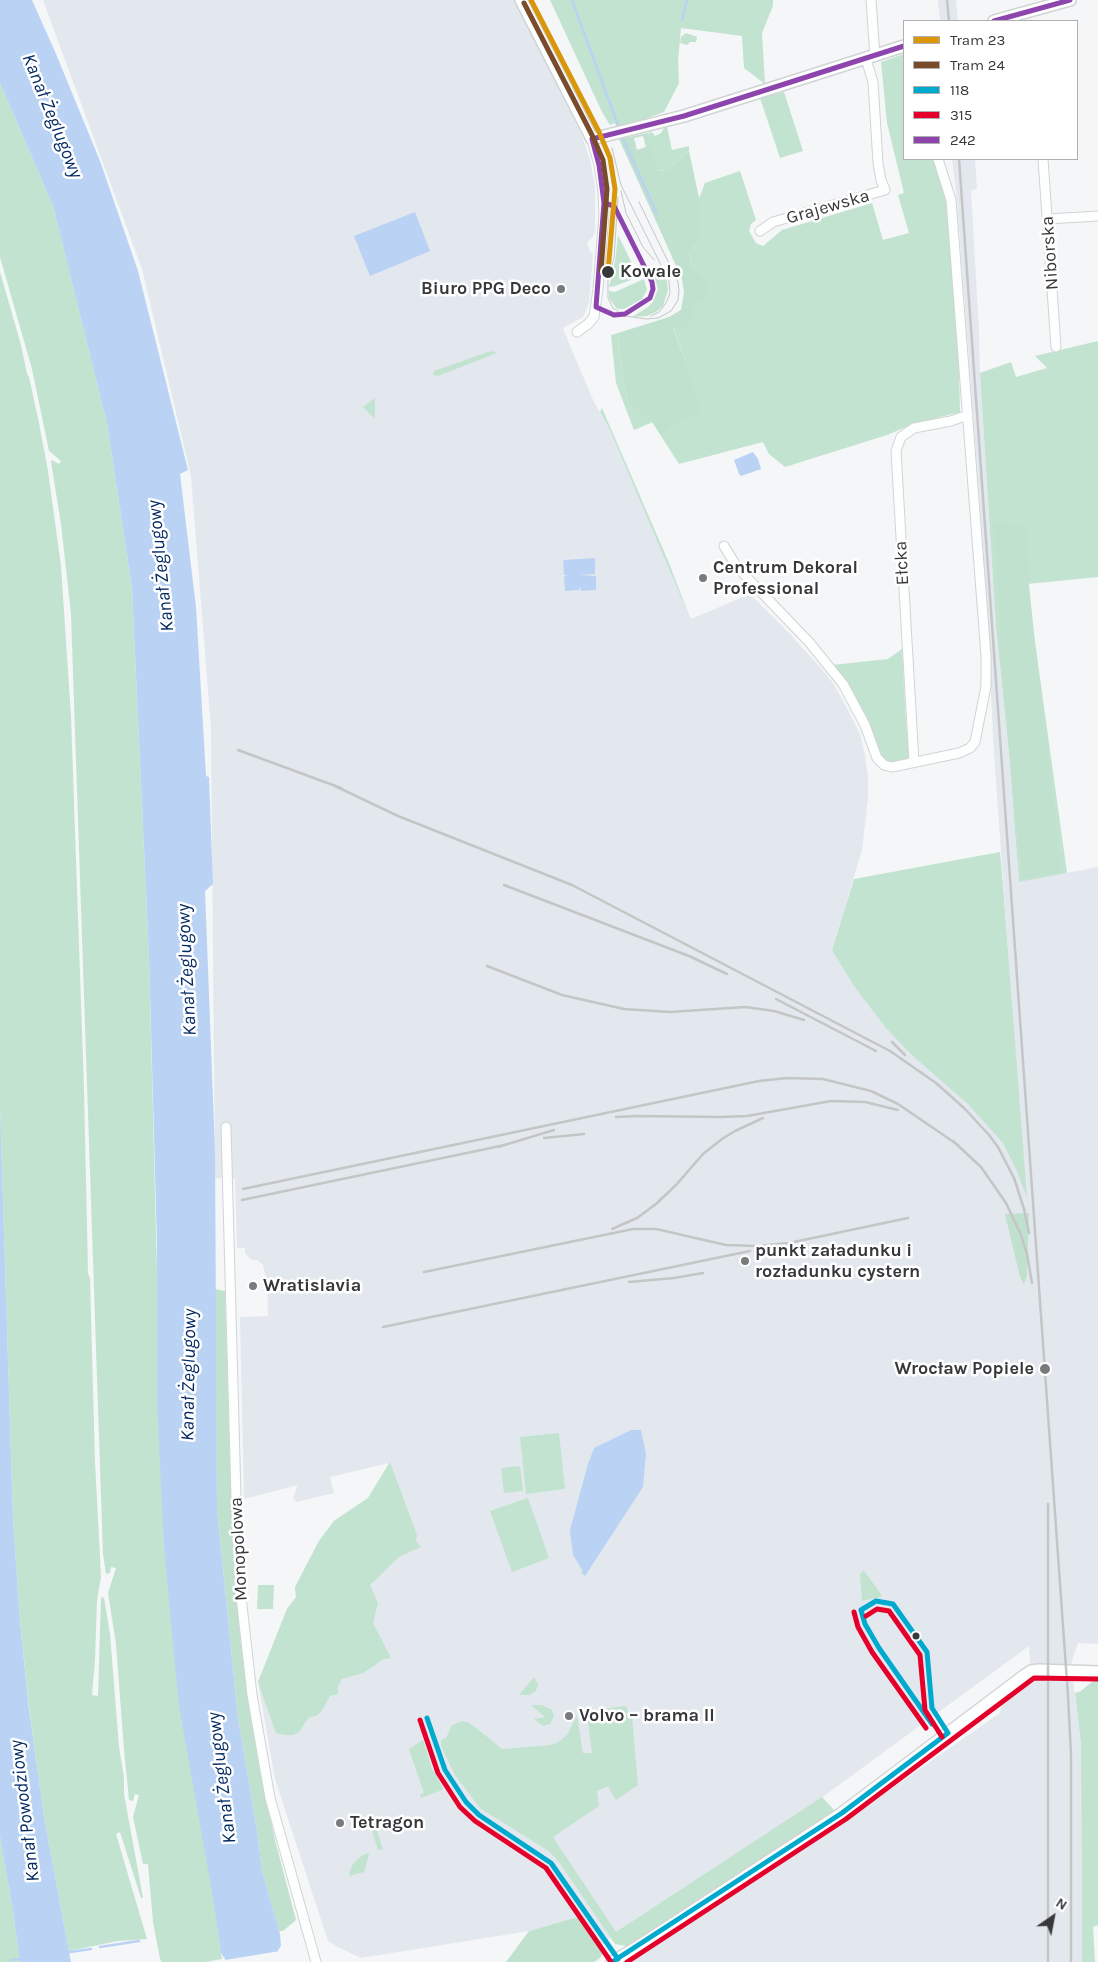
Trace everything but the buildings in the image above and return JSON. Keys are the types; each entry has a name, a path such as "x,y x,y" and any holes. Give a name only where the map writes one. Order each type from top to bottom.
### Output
{"street":[{"path":"521,0 592,139 599,165 603,191 603,227 598,289 594,317 588,324 576,332"},
{"path":"870,57 871,0"},
{"path":"1002,20 1026,17 1070,0"},
{"path":"592,139 684,116 903,46"},
{"name":"Grajewska","path":"760,231 773,222 885,190 878,162 870,57"},
{"path":"724,546 737,568 809,642 843,684 865,725 877,758 888,767 959,752 970,748 975,742 986,686 984,629 951,200 938,160"},
{"name":"Niborska","path":"1044,160 1056,347"},
{"path":"1048,219 1098,216"},
{"name":"Ełcka","path":"914,762 896,451 901,437 914,428 968,416"},
{"name":"Monopolowa","path":"226,1127 240,1588 252,1695 270,1798 316,1962"},
{"path":"612,1962 842,1813 1025,1675 1039,1670 1098,1672"}],"shaded area":[{"path":"43,0 515,0 582,136 590,160 595,186 595,231 593,237 587,242 589,250 593,254 589,303 583,317 563,328 570,346 594,402 609,428 691,619 750,594 820,667 833,683 848,710 860,734 865,755 868,776 868,798 862,850 832,950 1004,1142 1023,1182 1025,1193 994,753 983,542 957,200 952,160 975,160 977,189 971,190 980,373 996,627 1009,754 1019,882 1098,867 1098,1644 1078,1643 1071,1664 1081,1744 1082,1962 627,1962 655,1946 835,1828 1000,1713 1002,1702 1031,1683 1029,1646 817,1801 616,1933 600,1947 581,1916 529,1931 361,1958 328,1941 275,1779 258,1682 287,1609 296,1597 295,1587 319,1541 334,1521 368,1498 389,1463 330,1477 334,1493 297,1502 293,1498 298,1485 244,1499 240,1317 268,1316 267,1283 263,1265 257,1260 251,1260 245,1253 245,1248 237,1248 235,1179 215,1178 211,728 191,476 142,269"},
{"path":"938,0 956,0 958,20 940,20"}],"green space":[{"path":"550,0 773,0 773,6 762,33 765,84 744,68 742,36 681,28 678,61 679,83 664,112 617,129 615,123 610,125 602,112"},
{"path":"686,33 697,37 696,42 690,42 687,45 680,43 681,37"},
{"path":"903,54 903,160 935,160 948,211 958,339 960,412 913,424 887,435 785,467 769,454 763,442 679,464 661,436 682,421 687,366 673,326 693,304 704,277 691,265 689,252 699,242 699,198 705,183 740,171 756,220 751,224 749,231 756,243 763,246 782,230 872,203 883,240 909,233 898,195 904,193 887,123 881,62"},
{"path":"0,83 53,206 107,423 132,588 149,957 164,1548 222,1959 205,1962 162,1962 160,1959 153,1922 148,1864 143,1864 133,1817 139,1795 135,1794 133,1801 129,1800 116,1644 108,1593 116,1568 111,1567 110,1573 106,1574 103,1554 71,614 61,524 51,462 52,460 59,464 61,461 49,451 32,369 0,257"},
{"path":"784,92 803,151 780,158 760,98"},
{"path":"667,127 672,150 689,146 689,151 668,170 657,171 648,133 652,132 655,136"},
{"path":"648,133 658,171 668,170 689,151 699,198 699,242 689,252 691,265 704,277 709,297 693,304 693,319 683,329 673,327 701,414 682,421 661,436 652,422 629,404 623,381 618,333 669,317 681,310 684,293 682,279 619,139","holes":["643,136 646,147 637,150 634,138"]},
{"path":"618,235 635,270 639,273 636,278 609,287 615,262"},
{"path":"662,271 667,281 668,290 663,306 647,316 632,317 653,302 658,289 654,275"},
{"path":"0,272 21,345 39,423 48,471 61,566 71,716 84,1089 88,1273 90,1278 95,1462 101,1577 97,1600 92,1695 98,1696 101,1597 104,1598 110,1634 124,1794 143,1898 141,1898 120,1832 116,1834 147,1939 118,1941 69,1951 44,1817 30,1715 20,1622 13,1519 0,1105"},
{"path":"644,279 647,290 642,299 624,309 617,309 609,298 609,291 615,292"},
{"path":"618,333 623,381 629,404 653,422 634,430 616,383 611,335"},
{"path":"1098,341 1098,577 1027,584 1067,873 1019,882 1009,754 996,627 980,373 1011,362 1016,377 1047,368 1035,356"},
{"path":"491,351 497,353 438,376 433,375 434,371"},
{"path":"375,398 375,419 363,407"},
{"path":"602,408 669,563 690,618 609,428 600,412"},
{"path":"994,522 1026,527 1035,643 1062,872 1022,879 999,637 1001,627"},
{"path":"902,649 906,724 910,758 901,763 890,763 881,755 832,665 888,659"},
{"path":"1000,852 1027,1198 1017,1171 1003,1143 969,1105 913,1056 886,1028 854,986 832,950 854,879"},
{"path":"1029,1213 1027,1275 1024,1285 1020,1277 1005,1214"},
{"path":"215,1289 225,1291 234,1549 240,1636 246,1686 259,1767 275,1840 296,1920 283,1931 279,1931 262,1871 238,1718 217,1509"},
{"path":"559,1433 565,1489 526,1494 520,1437"},
{"path":"390,1462 417,1535 416,1541 421,1547 399,1557 370,1585 378,1603 373,1623 391,1658 384,1659 363,1673 342,1679 338,1686 338,1694 330,1696 321,1712 316,1716 309,1717 299,1732 293,1735 276,1733 258,1682 287,1609 296,1597 295,1587 319,1541 334,1521 368,1498"},
{"path":"520,1466 523,1491 504,1493 501,1468"},
{"path":"528,1498 549,1558 512,1572 490,1511"},
{"path":"864,1571 881,1594 881,1597 862,1601 860,1574"},
{"path":"258,1585 274,1585 273,1609 257,1609"},
{"path":"534,1677 538,1684 536,1691 529,1695 519,1695"},
{"path":"1098,1677 1098,1925 1093,1927 1095,1962 1082,1962 1081,1744 1075,1693 1081,1691"},
{"path":"531,1705 542,1705 552,1710 554,1716 550,1724 543,1726 534,1719 545,1717"},
{"path":"627,1707 628,1715 632,1715 638,1785 616,1800 608,1786 597,1791 599,1806 553,1837 616,1932 822,1797 834,1810 826,1818 632,1945 626,1946 615,1944 559,1862 550,1852 480,1808 455,1775 441,1746 441,1740 446,1738 452,1725 462,1721 475,1727 502,1749 550,1745 557,1743 567,1735 577,1715 583,1753 592,1753 587,1714 595,1713 596,1710"},
{"path":"423,1740 432,1769 443,1788 421,1798 420,1795 424,1793 409,1749"},
{"path":"374,1823 383,1849 378,1850 370,1824"},
{"path":"0,1837 13,1911 20,1962 0,1962"},
{"path":"368,1853 364,1872 350,1876 349,1873 353,1864 361,1856"},
{"path":"581,1916 604,1951 600,1958 594,1962 506,1962 529,1931"}],"water":[{"name":"Kanał Żeglugowy","path":"0,0 32,0 100,161 138,271 188,470 180,474 196,607 206,776 209,777 213,884 205,891 215,1151 217,1509 238,1718 262,1871 280,1934 281,1946 278,1950 280,1962 227,1962 221,1953 179,1706 164,1548 157,1400 157,1243 149,957 132,588 107,423 53,206 0,83"},
{"path":"415,212 430,251 370,276 354,236"},
{"path":"753,452 758,459 761,469 741,476 734,460"},
{"path":"595,558 595,574 579,575 596,576 596,590 581,591 580,587 579,590 565,591 564,577 567,575 564,575 563,560"},
{"name":"Kanał Powodziowy","path":"0,1105 13,1519 20,1622 29,1709 44,1817 71,1962 20,1962 0,1837"},
{"path":"631,1430 641,1430 646,1454 643,1487 585,1576 573,1555 570,1530 588,1464 594,1448"}],"pier":[{"path":"280,1951 283,1962 224,1962 225,1960"}],"waterway":[{"path":"572,0 619,128"},
{"path":"682,20 687,0"},
{"path":"623,139 657,214"},
{"path":"100,1947 139,1941"},
{"path":"70,1952 91,1949"},
{"path":"11,1960 20,1959"}],"tram line":[{"name":"23","path":"531,0 599,132 610,158 615,189 608,272"},
{"name":"24","path":"524,3 603,160 607,189 601,271"},
{"path":"612,148 621,185 669,281 670,293 666,303 659,312 651,316"},
{"path":"621,191 626,213 643,247 654,260"},
{"path":"608,279 614,259 618,197"},
{"path":"608,272 608,298 613,308 625,316 646,319 658,318 671,311 678,300 678,282 639,202"}],"railway":[{"path":"947,0 949,20"},
{"path":"959,160 1068,1696 1071,1754 1071,1962"},
{"path":"238,750 341,788"},
{"path":"335,786 398,816 572,885 890,1051 936,1083 964,1108 989,1135 998,1147 1014,1178 1029,1233"},
{"path":"504,885 689,956 727,974"},
{"path":"487,966 562,995 624,1009 670,1012 745,1007 774,1011 804,1020"},
{"path":"776,999 876,1051"},
{"path":"892,1042 905,1055"},
{"path":"243,1189 759,1081 787,1078 823,1079 871,1091 898,1104 958,1145"},
{"path":"616,1117 747,1116 831,1101 865,1102 898,1110"},
{"path":"612,1229 637,1218 656,1204 676,1185 703,1154 722,1139 763,1118"},
{"path":"498,1147 554,1130"},
{"path":"544,1138 584,1134"},
{"path":"953,1141 981,1167 1006,1203 1021,1235 1027,1254 1032,1283"},
{"path":"242,1200 505,1145"},
{"path":"424,1272 633,1229 656,1229 726,1245 757,1246 789,1243 908,1218"},
{"path":"383,1327 750,1251"},
{"path":"629,1282 703,1273"},
{"path":"1048,1504 1048,1962"}],"transit line":[{"name":"242","path":"998,20 1070,0"},
{"name":"242","path":"592,139 684,116 903,46"},
{"name":"242","path":"592,139 599,165 604,203"},
{"name":"242","path":"604,203 614,206 652,282 653,289 650,298 625,314 614,315 596,307 604,203"},
{"name":"118","path":"861,1610 876,1601 893,1604 927,1652 932,1708 948,1733"},
{"name":"315","path":"866,1616 877,1609 889,1611 920,1655 925,1710 942,1737"},
{"name":"118","path":"861,1610 865,1624 879,1648 932,1724"},
{"name":"315","path":"854,1612 858,1627 872,1652 926,1728"},
{"name":"315","path":"627,1962 846,1819 1034,1678 1098,1679"},
{"name":"118","path":"427,1718 445,1770 466,1802 479,1815 551,1863 618,1959"},
{"name":"315","path":"420,1720 438,1773 460,1807 475,1821 546,1868 611,1962"},
{"name":"118","path":"612,1962 842,1813 948,1733"}],"place":[{"name":"Kowale","path":"608,272"},
{"name":"Biuro PPG Deco","path":"561,289"},
{"name":"Centrum Dekoral Professional","path":"703,578"},
{"name":"punkt załadunku i rozładunku cystern","path":"745,1261"},
{"name":"Wratislavia","path":"253,1286"},
{"name":"Wrocław Popiele","path":"1045,1369"},
{"name":"Volvo – brama II","path":"569,1716"},
{"name":"Tetragon","path":"340,1823"}]}
